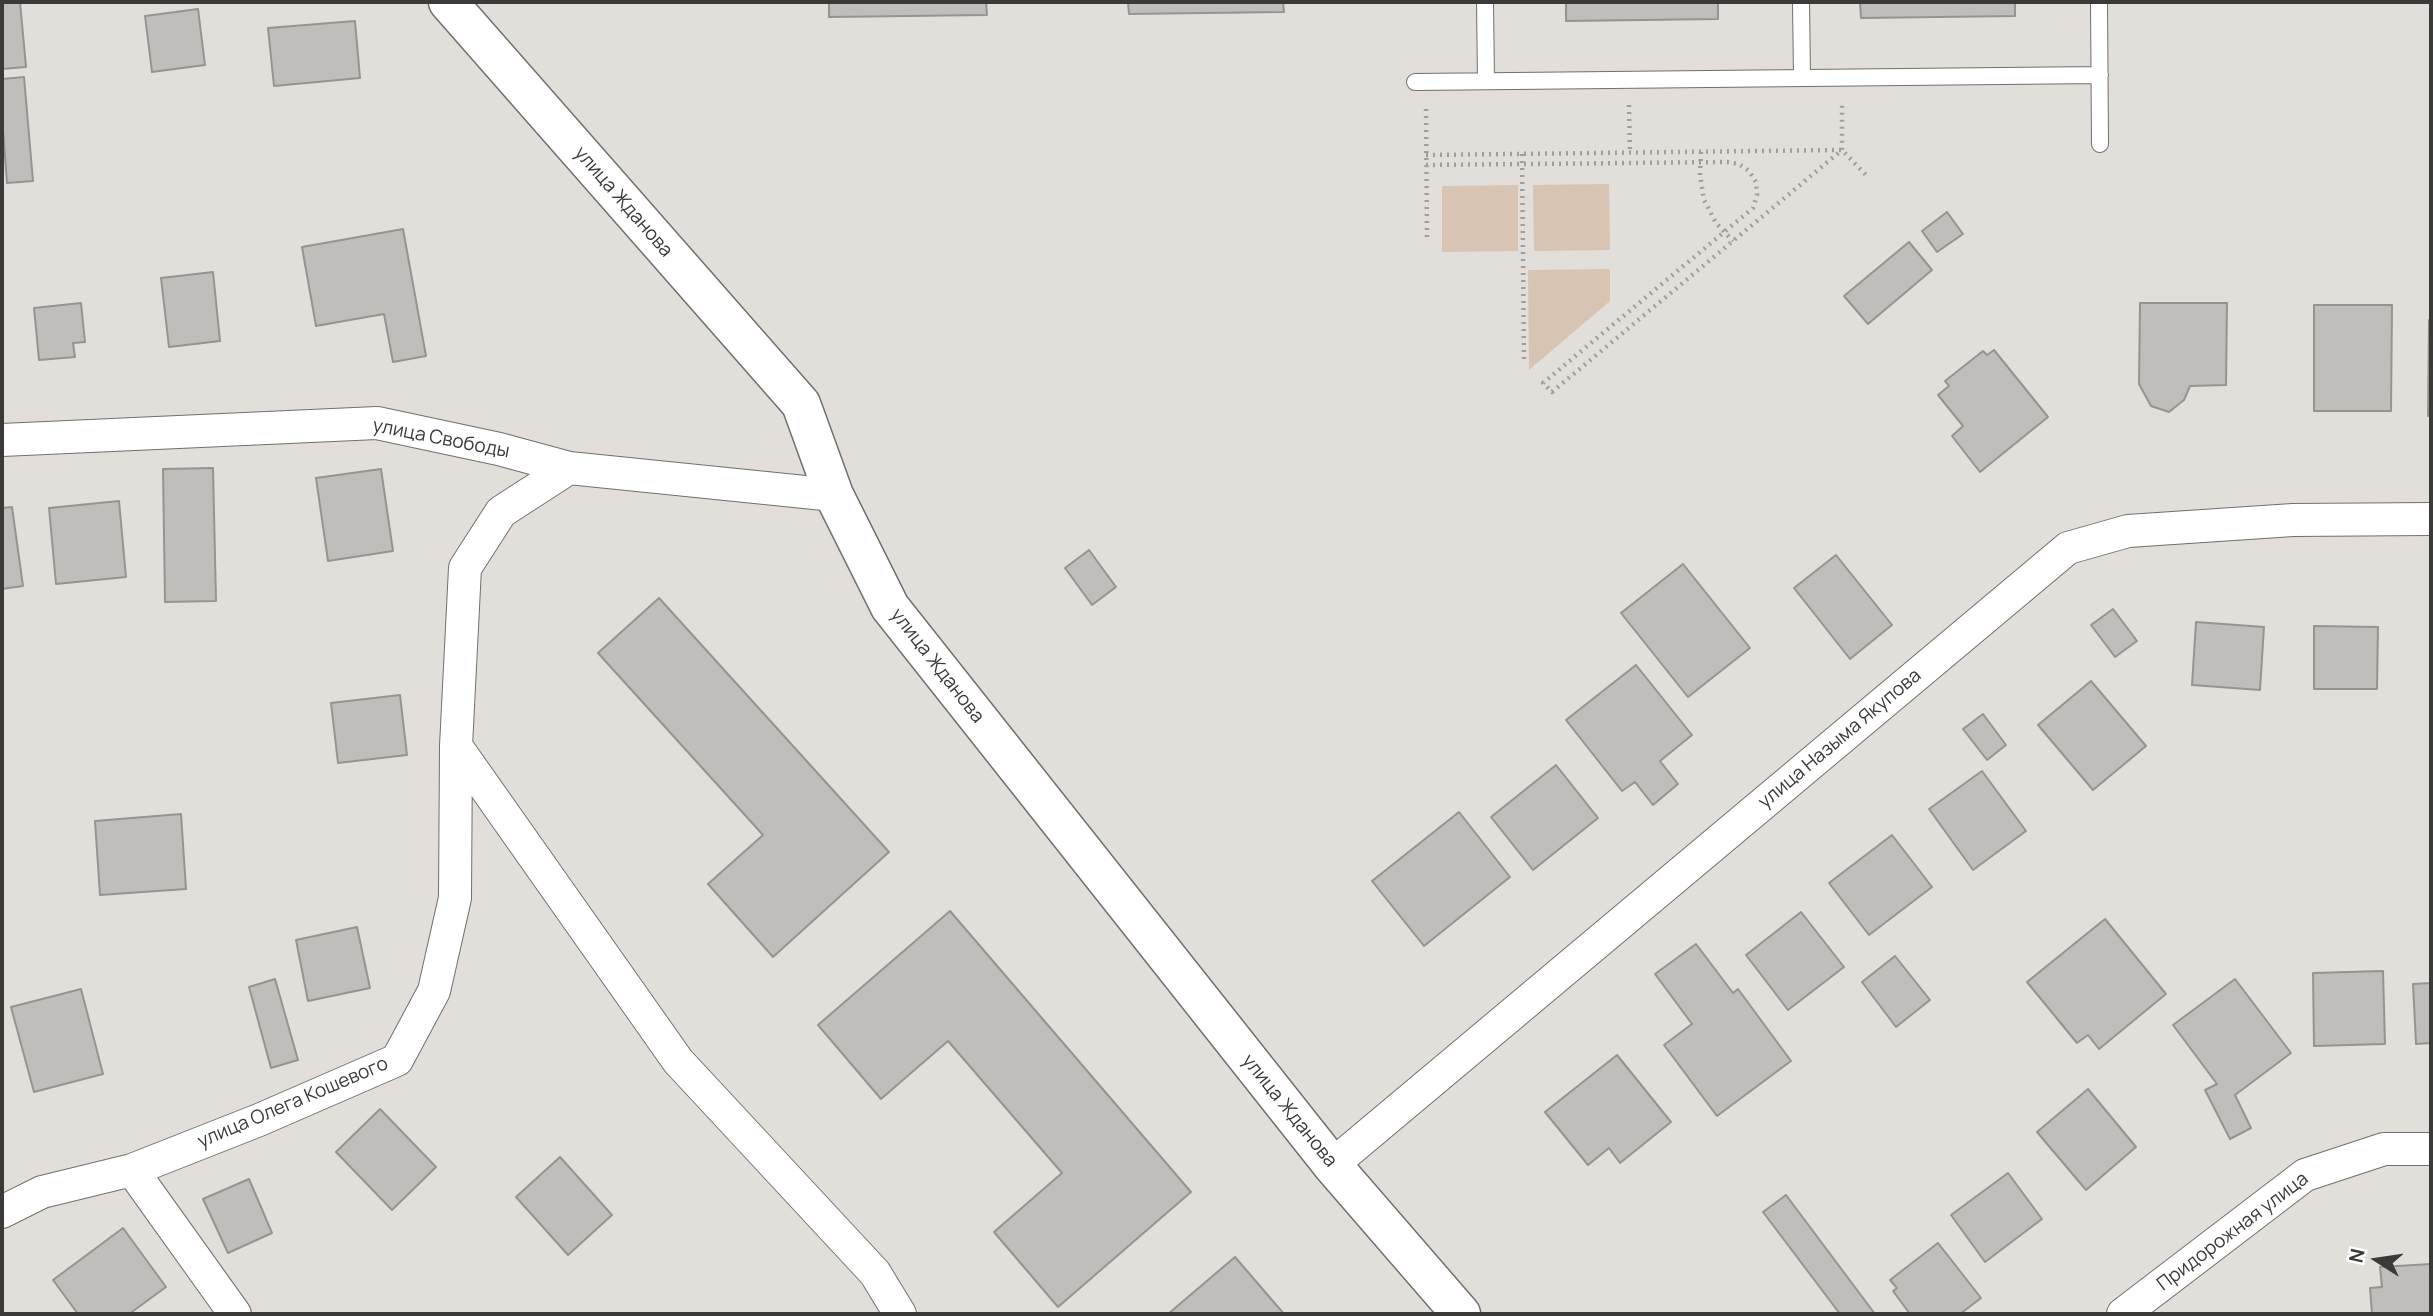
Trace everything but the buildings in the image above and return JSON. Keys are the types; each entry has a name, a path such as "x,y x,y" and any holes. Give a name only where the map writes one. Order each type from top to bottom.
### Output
{"street":[{"name":"улица Жданова","path":"448,2 801,404 834,495 890,607 1332,1164 1461,1314"},
{"name":"улица Свободы","path":"2,440 377,423 499,449 569,468 834,495"},
{"name":"улица Олега Кошевого","path":"2,1212 42,1192 132,1170 259,1120 397,1060 433,991 455,898 456,746 465,568 501,512 569,468"},
{"name":"улица Назыма Якупова","path":"1332,1164 2067,548 2128,531 2293,520 2431,519"},
{"path":"456,746 678,1061 874,1273 900,1314"},
{"name":"Придорожная улица","path":"2123,1314 2305,1175 2384,1149 2431,1149"},
{"path":"132,1170 235,1314"}],"lane":[{"path":"1485,2 1486,81"},
{"path":"1801,2 1802,78"},
{"path":"2099,2 2100,144"},
{"path":"1420,82 2100,75"}],"path":[{"path":"1841,78 1842,150 1868,177"},
{"path":"1629,80 1630,153"},
{"path":"1420,82 1426,155 1427,241"},
{"path":"1426,155 1842,150"},
{"path":"1426,166 1727,162 1738,164 1749,171 1756,181 1757,195 1753,208 1543,383 1552,393 1842,150"},
{"path":"1702,152 1701,188 1704,200 1709,212 1733,241"},
{"path":"1522,154 1524,359"}],"shaded area":[{"path":"1609,184 1610,250 1534,251 1533,185"},
{"path":"1518,185 1518,251 1442,252 1442,186"},
{"path":"1610,269 1610,301 1529,370 1528,270"}]}
